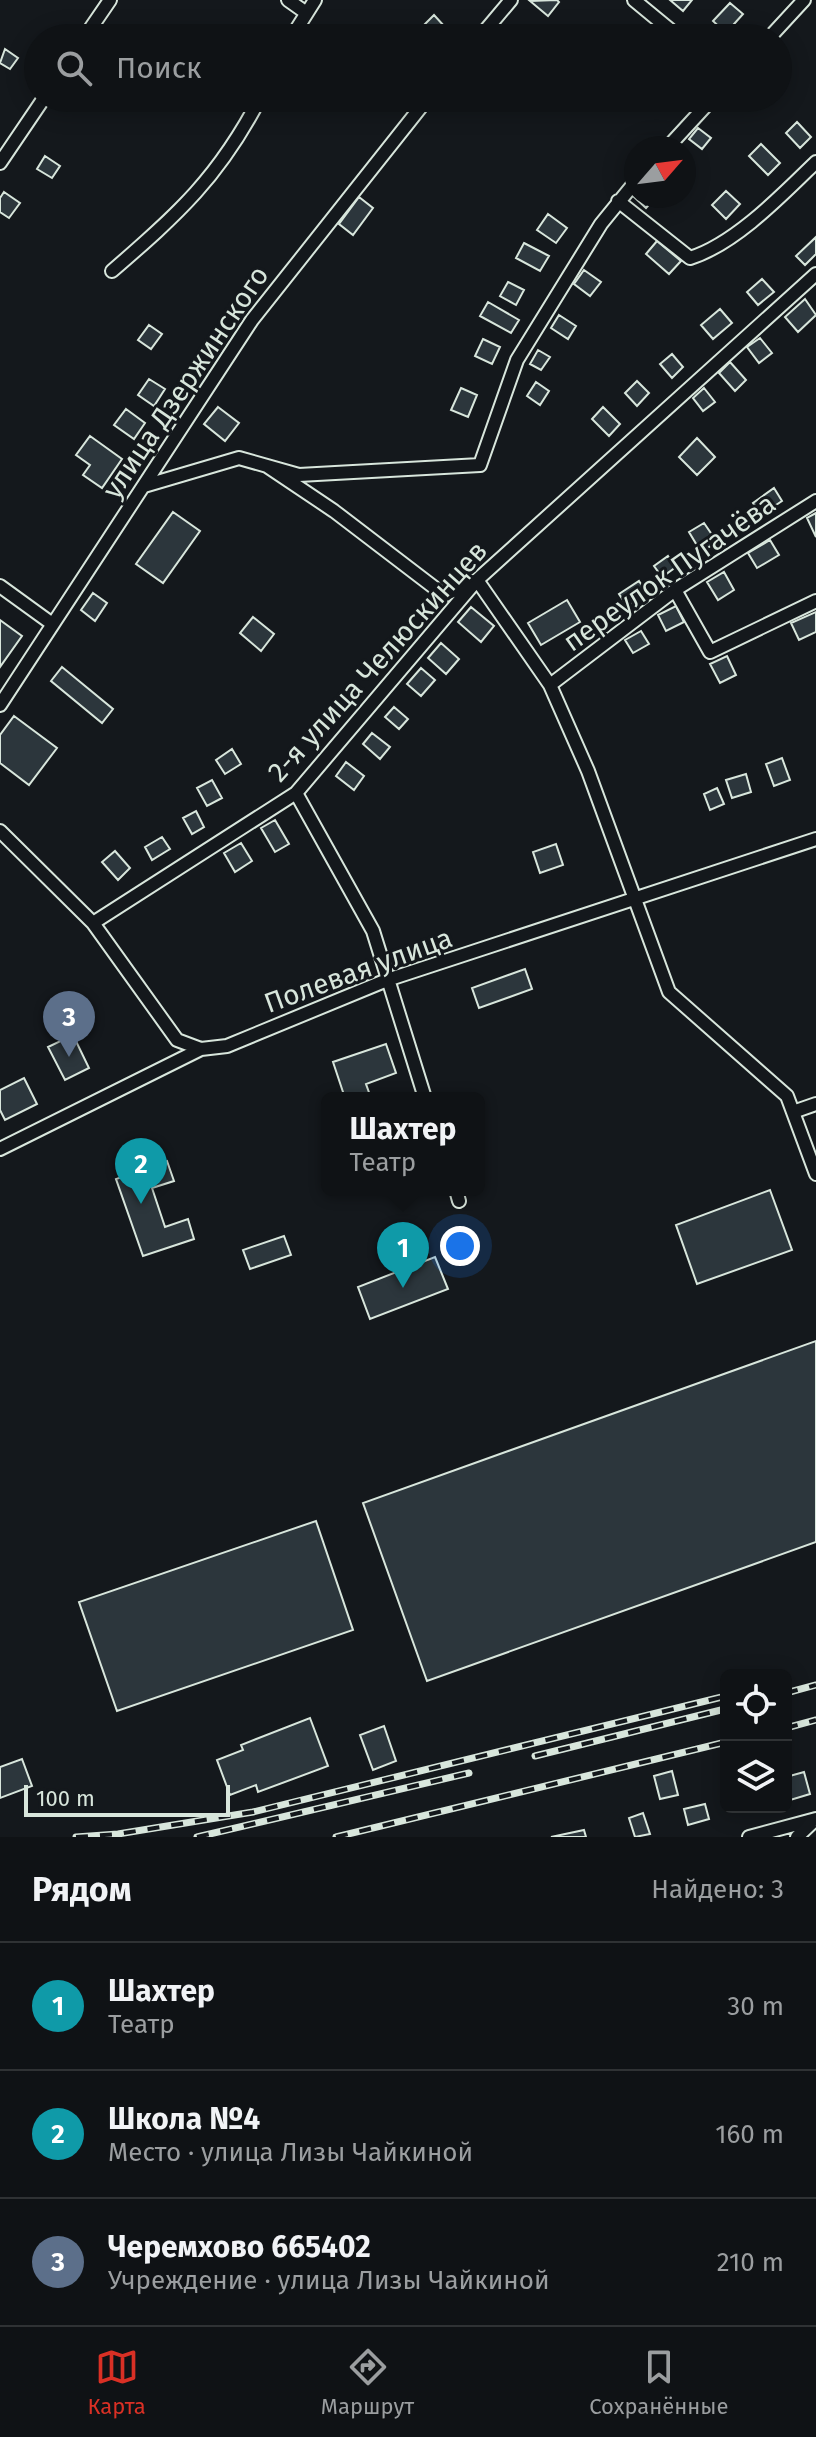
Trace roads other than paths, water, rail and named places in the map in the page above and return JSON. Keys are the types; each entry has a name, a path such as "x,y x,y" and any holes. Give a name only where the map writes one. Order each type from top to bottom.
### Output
{"street":[{"path":"94,24 110,0"},
{"path":"288,0 305,12"},
{"path":"299,24 315,0"},
{"path":"491,24 511,0"},
{"path":"634,0 663,24"},
{"path":"782,24 804,0"},
{"path":"0,163 35,112"},
{"path":"112,271 188,204 237,143 253,112"},
{"name":"улица Дзержинского","path":"0,705 252,320 417,112"},
{"path":"678,136 700,112"},
{"path":"618,201 690,258 707,253 777,200 816,162"},
{"path":"144,486 239,458 299,475 480,465 517,360 624,194"},
{"name":"2-я улица Челюскинцев","path":"93,923 296,793 477,580 816,274"},
{"path":"267,466 334,511 444,595 477,580 550,685 588,771 669,992 787,1096 816,1174"},
{"name":"переулок Пугачёва","path":"550,685 675,590 816,501"},
{"path":"0,586 51,623"},
{"path":"675,590 710,652 816,601"},
{"path":"296,793 373,931 423,1092"},
{"path":"0,831 93,923 177,1040 201,1049"},
{"name":"Полевая улица","path":"0,1149 201,1049 227,1046 387,980 816,839"},
{"path":"793,1112 816,1104"},
{"path":"749,1837 816,1819"},
{"path":"797,1837 816,1819"}],"railway":[{"path":"792,1691 816,1685"},
{"path":"76,1837 118,1834 253,1812 720,1697"},
{"path":"535,1756 720,1710"},
{"path":"792,1726 816,1720"},
{"path":"336,1837 720,1743"},
{"path":"197,1837 469,1773"}],"place":[{"name":"Черемхово 665402","path":"69,1057"},
{"name":"Школа №4","path":"141,1204"},
{"name":"Шахтер","path":"403,1288"}]}
